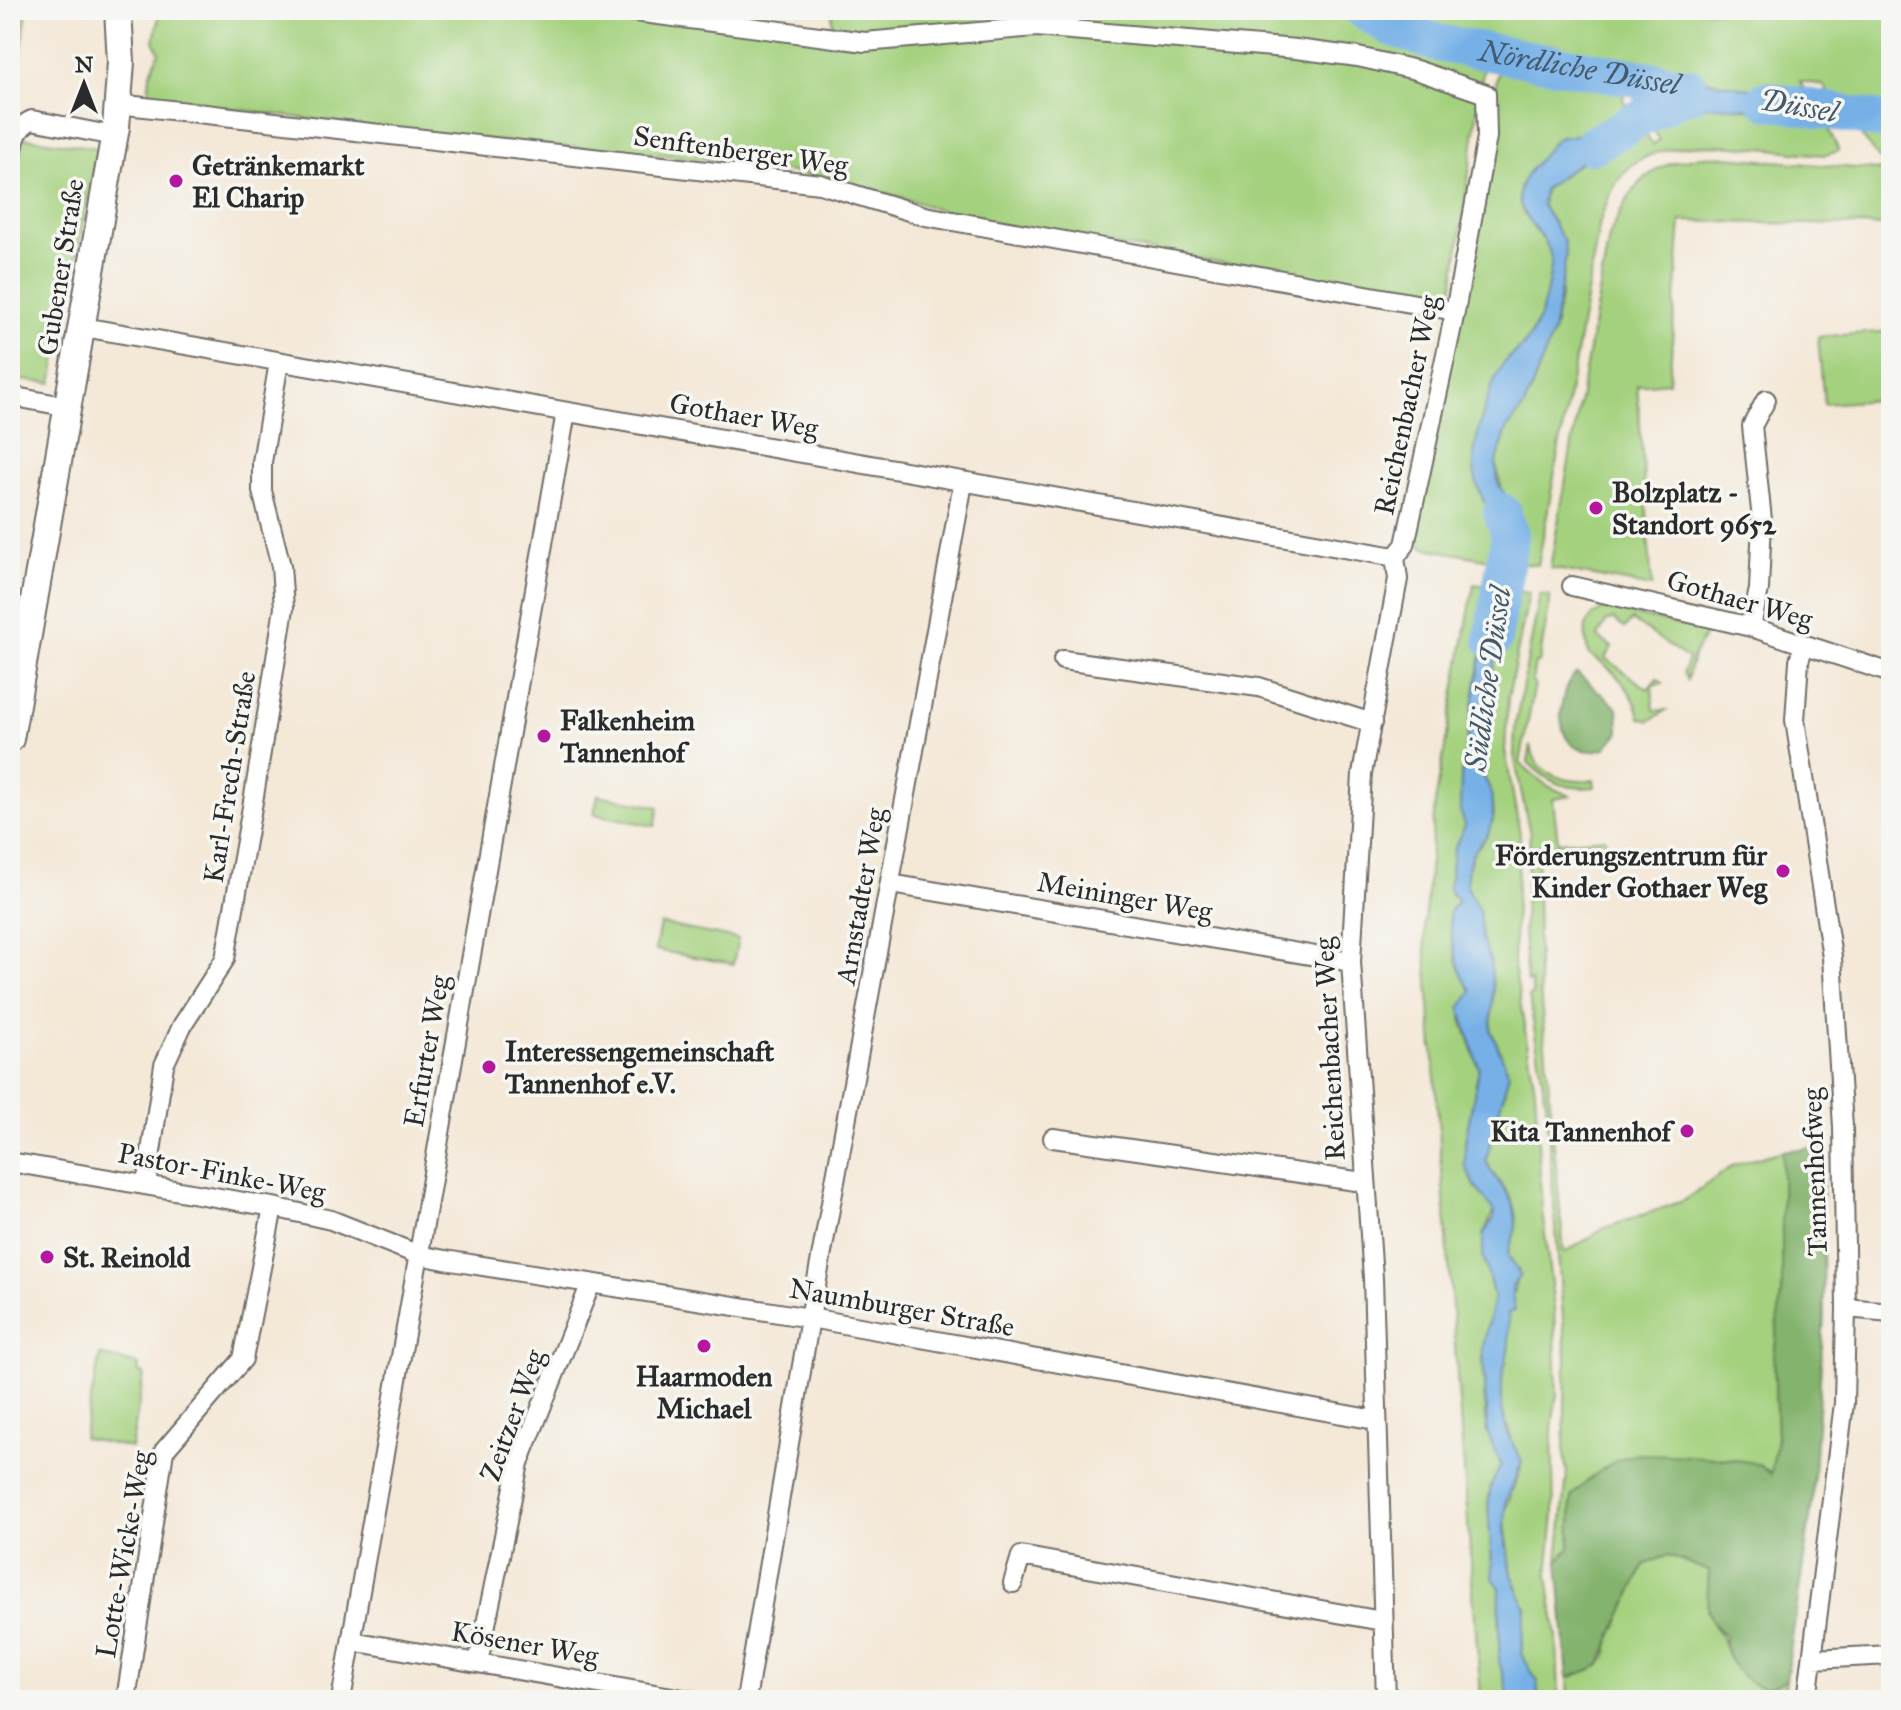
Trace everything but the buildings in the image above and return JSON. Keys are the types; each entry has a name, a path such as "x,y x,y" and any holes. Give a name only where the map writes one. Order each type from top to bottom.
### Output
{"street":[{"name":"Gubener Straße","path":"10,739 14,687 69,407 114,136 118,104 118,10"},
{"name":"Reichenbacher Weg","path":"620,10 865,42 1036,27 1267,46 1358,57 1416,70 1486,94 1487,137 1455,312 1405,545 1395,557 1398,579 1362,774 1351,962 1363,1182 1373,1278 1386,1700"},
{"name":"Senftenberger Weg","path":"118,104 820,184 925,216 1444,309"},
{"path":"10,178 17,132 32,120 114,136"},
{"name":"Gothaer Weg","path":"83,327 1395,557"},
{"name":"Karl-Frech-Straße","path":"146,1185 164,1065 182,1026 225,959 252,810 284,608 281,566 262,491 262,462 279,362"},
{"path":"10,396 69,407"},
{"path":"1751,627 1759,589 1762,532 1752,426 1766,400"},
{"name":"Erfurter Weg","path":"341,1700 566,412"},
{"name":"Arnstadter Weg","path":"810,1318 963,483"},
{"name":"Gothaer Weg","path":"1572,586 1751,627 1891,673"},
{"name":"Tannenhofweg","path":"1804,645 1799,661 1795,720 1832,957 1843,1127 1846,1308 1844,1403 1807,1700"},
{"path":"1063,660 1259,687 1372,723"},
{"name":"Meininger Weg","path":"891,884 1351,962"},
{"name":"Reichenbacher Weg","path":"1053,1138 1363,1182"},
{"name":"Pastor-Finke-Weg","path":"10,1162 273,1207 331,1220 419,1255"},
{"name":"Lotte-Wicke-Weg","path":"126,1700 164,1451 243,1359 273,1207"},
{"name":"Naumburger Straße","path":"419,1255 810,1318 1375,1420"},
{"name":"Zeitzer Weg","path":"478,1663 519,1463 591,1283"},
{"path":"1846,1308 1891,1312"},
{"path":"746,1700 810,1318"},
{"path":"1013,1583 1021,1556 1382,1621"},
{"name":"Kösener Weg","path":"352,1641 689,1700"},
{"path":"1813,1659 1891,1655"}],"green space":[{"path":"10,10 27,10 14,105 10,105"},
{"path":"160,10 699,10 832,35 832,10 1890,10 1891,115 1835,102 1823,85 1800,81 1810,100 1647,72 1639,68 1640,60 1488,35 1451,303 961,218 848,184 735,163 414,132 148,98 150,75 159,52 154,41"},
{"path":"1500,61 1626,84 1623,99 1630,113 1593,130 1555,140 1527,174 1520,190 1535,230 1549,247 1551,266 1549,289 1542,312 1526,342 1508,358 1496,378 1475,446 1474,471 1493,521 1498,547 1496,561 1425,548 1416,540 1416,533"},
{"path":"1636,85 1678,92 1639,106 1634,97"},
{"path":"1722,105 1824,121 1839,151 1826,155 1702,145 1655,153 1635,163 1622,175 1600,221 1538,565 1513,563 1521,511 1503,495 1496,464 1507,429 1524,407 1553,333 1561,294 1553,222 1542,205 1544,190 1588,156 1641,128 1653,145 1659,140 1649,123 1666,114"},
{"path":"1853,125 1891,132 1891,226 1681,221 1669,382 1637,385 1652,587 1550,568 1609,237 1636,187 1660,168 1675,162 1715,156 1889,171"},
{"path":"19,137 98,148 52,383 10,379 10,215"},
{"path":"1891,331 1891,399 1824,404 1818,337"},
{"path":"1474,584 1493,587 1461,776 1465,825 1453,852 1450,894 1459,901 1450,910 1456,952 1472,991 1462,1019 1479,1068 1465,1142 1475,1186 1494,1211 1483,1235 1483,1256 1494,1297 1483,1347 1485,1419 1501,1466 1491,1485 1488,1506 1493,1578 1500,1588 1499,1661 1510,1700 1481,1700 1424,927 1435,803"},
{"path":"1510,590 1529,593 1508,698 1505,750 1520,834 1513,960 1535,1089 1542,1210 1554,1308 1557,1393 1552,1427 1554,1514 1548,1576 1557,1638 1559,1700 1537,1700 1538,1682 1521,1654 1526,1608 1512,1575 1504,1514 1521,1468 1502,1409 1502,1379 1509,1345 1508,1313 1519,1271 1508,1255 1516,1228 1515,1213 1509,1195 1486,1160 1497,1109 1506,1090 1500,1050 1491,1031 1493,988 1490,960 1482,940 1479,910 1467,888 1472,854 1484,840 1493,819 1491,791 1484,777 1483,744 1489,688"},
{"path":"1540,594 1550,596 1550,602 1539,663 1535,663 1532,682 1535,684 1520,763 1546,785 1570,796 1553,799 1558,842 1605,838 1607,845 1539,854 1537,870 1538,968 1564,1253 1605,1228 1683,1201 1734,1165 1782,1151 1782,1285 1774,1358 1777,1438 1771,1475 1733,1459 1636,1454 1572,1496 1570,1549 1558,1561 1567,1474 1564,1454 1566,1356 1546,1102 1529,996 1533,995 1531,982 1527,983 1523,934 1530,834 1514,756 1515,727"},
{"path":"1604,608 1707,631 1693,656 1687,680 1683,672 1688,659 1632,620 1625,628 1613,619 1606,622 1598,637 1612,647 1605,658 1648,689 1657,678 1663,683 1652,685 1654,710 1666,710 1650,721 1640,718 1638,708 1621,681 1588,654 1587,623"},
{"path":"1577,673 1618,708 1619,732 1606,748 1587,750 1574,746 1565,736 1561,707 1564,693"},
{"path":"1531,745 1534,756 1546,771 1574,781 1594,780 1595,787 1558,784 1543,775 1528,762"},
{"path":"598,795 659,807 655,826 594,814"},
{"path":"660,924 738,939 733,964 655,950"},
{"path":"1822,1147 1824,1317 1812,1504 1786,1679 1768,1687 1751,1683 1743,1677 1727,1652 1725,1635 1709,1614 1709,1571 1668,1555 1644,1565 1599,1666 1568,1678 1558,1561 1570,1548 1572,1496 1608,1466 1641,1454 1735,1460 1757,1464 1771,1474 1777,1438 1774,1358 1782,1285 1782,1151"},
{"path":"100,1355 139,1365 138,1372 144,1374 131,1448 83,1438"},
{"path":"1668,1555 1709,1571 1707,1610 1721,1635 1729,1659 1759,1686 1777,1684 1786,1679 1783,1700 1569,1700 1568,1678 1599,1666 1606,1657 1612,1630 1644,1565"}],"water":[{"path":"1349,10 1380,10 1422,30 1484,43 1482,59 1402,39"},
{"path":"1503,45 1629,67 1626,84 1500,61"},
{"path":"1639,68 1810,100 1824,121 1713,106 1670,113 1649,123 1639,106 1676,92 1636,85"},
{"path":"1630,113 1641,128 1588,156 1544,189 1542,205 1564,241 1566,256 1553,333 1524,407 1507,429 1496,464 1498,483 1511,505 1519,505 1521,511 1513,563 1496,561 1496,532 1475,474 1477,436 1497,375 1507,360 1524,345 1539,318 1551,266 1545,242 1524,213 1520,190 1528,173 1557,139 1575,136"},
{"name":"Südliche Düssel","path":"1493,587 1510,590 1489,688 1483,744 1484,777 1491,791 1493,819 1488,834 1472,854 1467,888 1479,910 1482,940 1490,960 1493,988 1491,1031 1509,1073 1486,1160 1515,1212 1515,1232 1508,1255 1520,1275 1512,1287 1514,1311 1508,1313 1509,1345 1502,1379 1502,1409 1507,1432 1522,1462 1506,1501 1505,1532 1512,1575 1526,1608 1521,1654 1538,1682 1537,1700 1510,1700 1499,1661 1500,1588 1493,1578 1488,1506 1491,1485 1501,1465 1487,1432 1483,1347 1494,1297 1483,1256 1483,1235 1494,1218 1493,1210 1465,1166 1465,1142 1479,1068 1460,1008 1472,991 1458,964 1450,919 1450,910 1458,902 1449,889 1453,852 1465,825 1460,810 1461,776"}],"waterway":[{"name":"Nördliche Düssel","path":"1363,10 1391,27 1437,43 1689,87"},
{"name":"Südliche Düssel","path":"1591,146 1674,99 1692,94"},
{"name":"Düssel","path":"1766,100 1891,122"},
{"name":"Südliche Düssel","path":"1493,640 1510,534 1502,512"}],"place":[{"name":"Getränkemarkt El Charip","path":"176,181"},
{"name":"Bolzplatz - Standort 9652","path":"1596,508"},
{"name":"Falkenheim Tannenhof","path":"544,736"},
{"name":"Förderungszentrum für Kinder Gothaer Weg","path":"1783,871"},
{"name":"Interessengemeinschaft Tannenhof e.V.","path":"489,1067"},
{"name":"Kita Tannenhof","path":"1687,1131"},
{"name":"St. Reinold","path":"47,1257"},
{"name":"Haarmoden Michael","path":"704,1346"}]}
